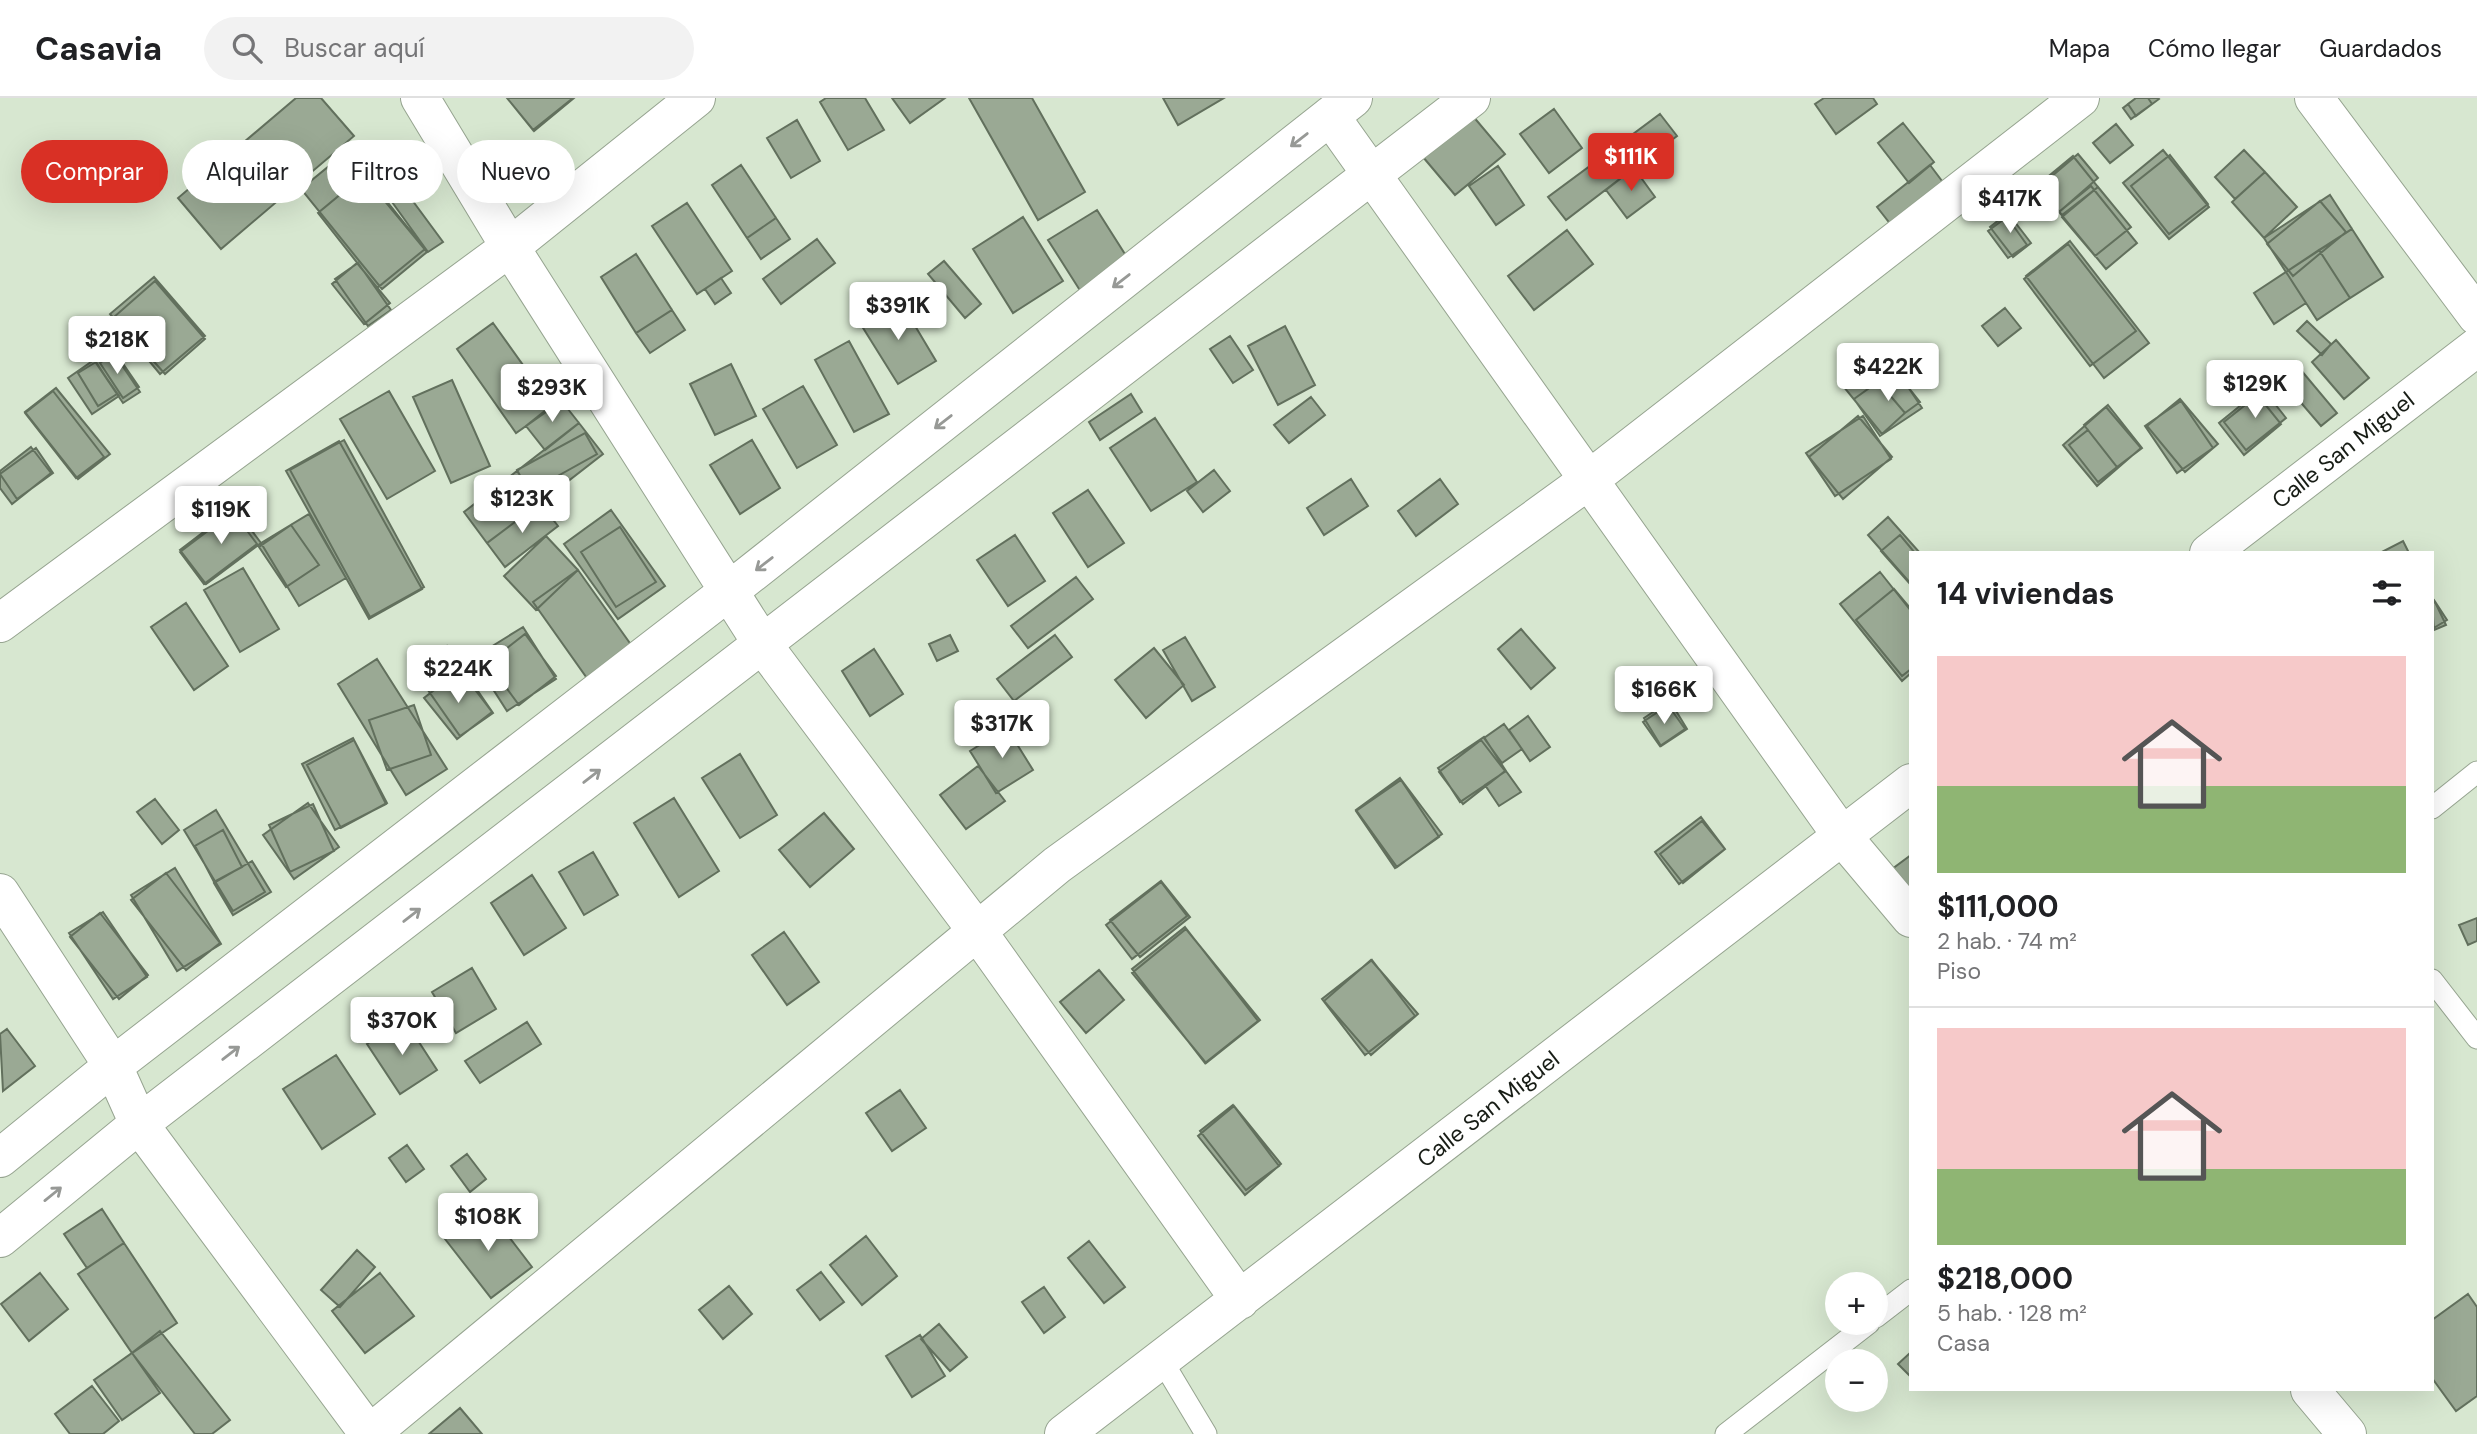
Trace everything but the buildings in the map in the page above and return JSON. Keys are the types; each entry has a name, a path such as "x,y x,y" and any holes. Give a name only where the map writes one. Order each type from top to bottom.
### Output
{"street":[{"path":"421,98 510,247 763,645 977,931 1240,1300"},
{"path":"0,623 510,247 696,98"},
{"path":"0,1238 139,1124 1471,98"},
{"path":"0,893 113,1066 139,1124 369,1434 1056,866 1590,479 2080,98"},
{"path":"2314,98 2477,316"},
{"path":"0,1158 113,1066 729,591 1342,107 1374,174 1842,836 1909,916"},
{"name":"Calle San Miguel","path":"2212,551 2477,347"},
{"name":"Calle San Miguel","path":"1064,1434 1909,785"},
{"path":"2311,1391 2347,1434"}],"lane":[{"path":"2434,806 2477,772"},
{"path":"2434,983 2477,1038"},
{"path":"1888,1308 1909,1292"},
{"path":"1726,1434 1854,1335"},
{"path":"1161,1359 1206,1434"}]}
